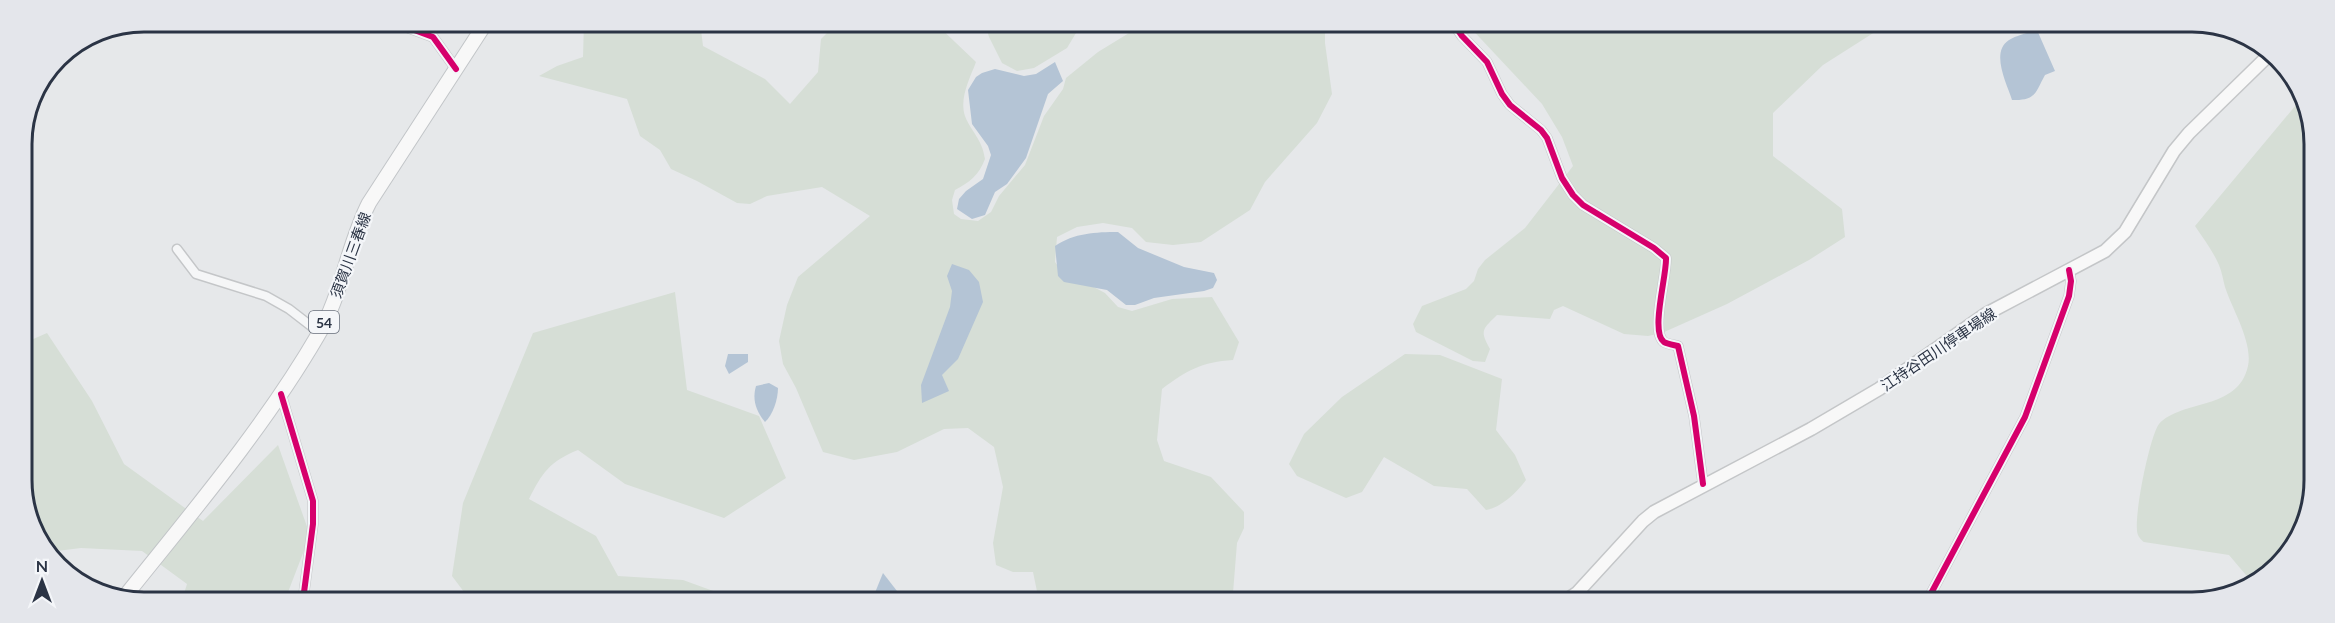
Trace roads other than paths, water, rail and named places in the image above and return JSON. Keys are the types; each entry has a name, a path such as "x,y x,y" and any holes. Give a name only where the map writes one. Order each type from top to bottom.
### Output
{"main road":[{"name":"須賀川三春線","path":"129,591 194,511 281,394 320,333 333,302 358,225 480,32"},
{"name":"江持谷田川停車場線","path":"1579,591 1654,512 1703,484 1811,429 1879,389 1986,314 2105,251 2125,232 2174,151 2189,133 2265,59"}],"street":[{"path":"420,32 433,37 456,69"},
{"path":"1459,32 1487,62 1502,94 1510,105 1541,130 1547,138 1562,178 1573,195 1583,204 1666,258 1666,274 1659,315 1660,335 1664,342 1678,346 1694,416 1703,484"},
{"path":"177,249 196,274 266,296 289,309 320,333"},
{"path":"1933,591 2025,417 2068,296 2071,281 2069,270"},
{"path":"281,394 313,501 313,524 304,592"}],"water":[{"path":"2038,32 2055,71 2045,75 2034,95 2026,99 2012,100 2000,60 2003,45 2019,35"},
{"path":"1055,62 1063,81 1048,94 1026,158 1007,184 995,192 985,215 972,219 957,209 959,199 983,179 991,155 988,146 972,124 968,90 976,77 982,73 995,69 1024,76 1036,74"},
{"path":"1118,232 1138,248 1184,267 1214,273 1217,280 1213,288 1126,305 1107,290 1064,282 1058,276 1055,246 1077,236"},
{"path":"952,264 969,270 979,282 983,302 958,359 942,375 949,391 922,403 921,385 950,307 952,291 947,276"},
{"path":"728,354 748,354 748,362 729,374 725,366"},
{"path":"769,383 778,388 778,392 773,411 765,422 759,414 754,396 756,386"},
{"path":"883,573 897,592 875,592"}]}
